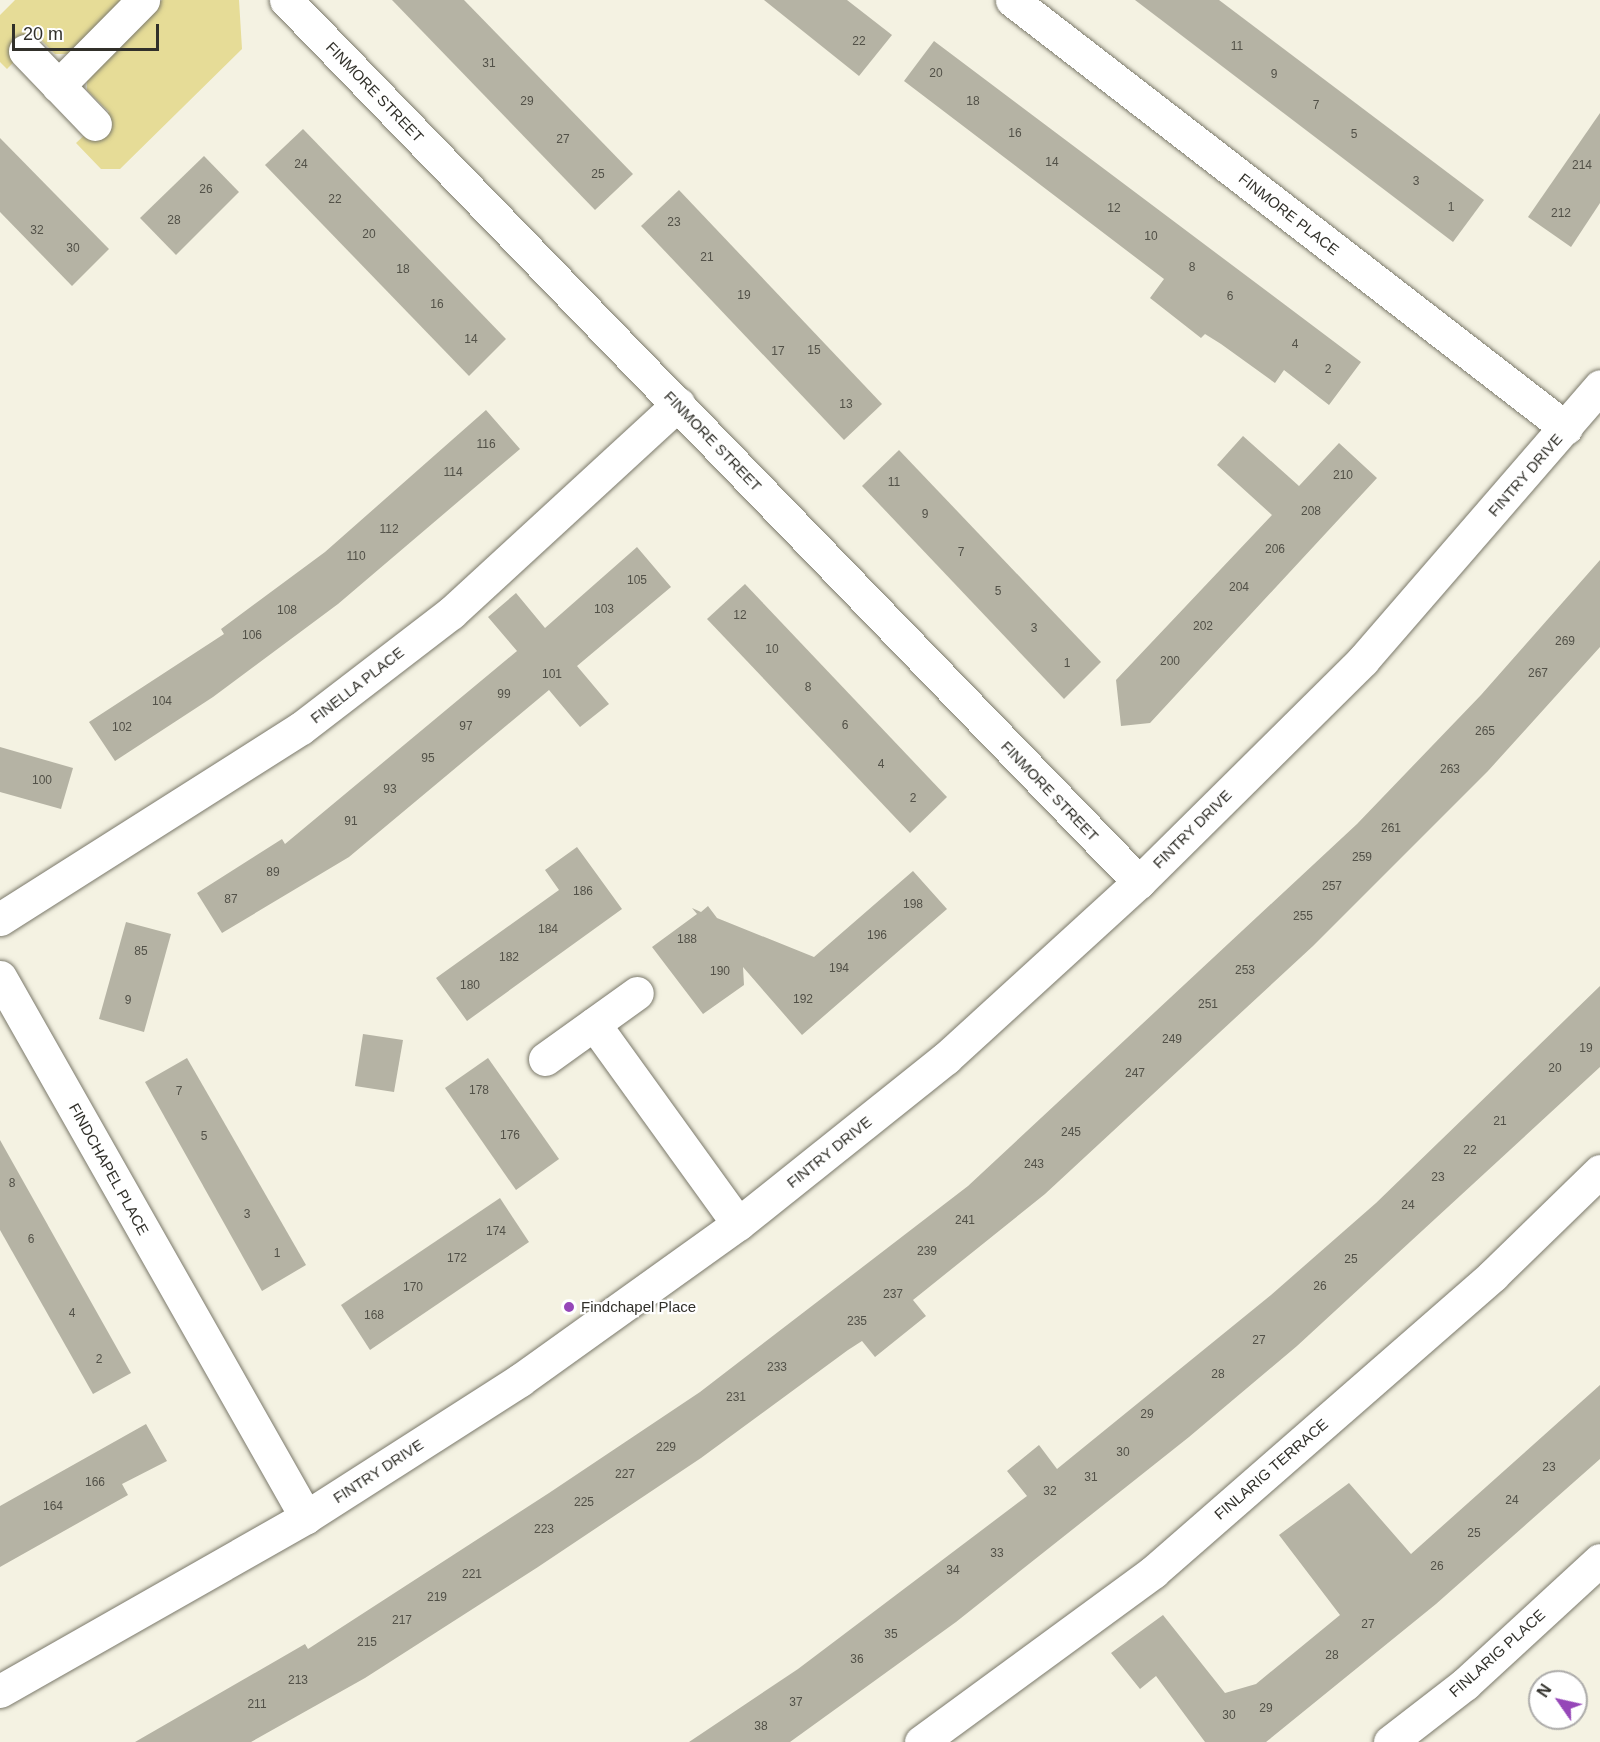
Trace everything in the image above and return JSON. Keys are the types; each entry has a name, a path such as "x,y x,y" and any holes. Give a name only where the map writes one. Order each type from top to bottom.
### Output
{"street":[{"path":"58,86 144,0"},
{"name":"FINMORE STREET","path":"286,0 1139,882"},
{"name":"FINMORE PLACE","path":"1012,0 1566,428"},
{"path":"25,51 96,124"},
{"name":"FINTRY DRIVE","path":"0,1691 306,1517 520,1380 738,1224 946,1058 1139,882 1363,660 1600,386"},
{"name":"FINELLA PLACE","path":"0,919 301,728 451,613 678,404"},
{"name":"FINDCHAPEL PLACE","path":"0,976 306,1517"},
{"path":"545,1059 637,993"},
{"path":"594,1024 738,1224"},
{"name":"FINLARIG TERRACE","path":"921,1742 1153,1572 1493,1275 1600,1171"},
{"name":"FINLARIG PLACE","path":"1390,1742 1465,1684 1600,1560"}],"shaded area":[{"path":"15,0 125,0 71,54 55,54 38,37 7,69 0,62 0,15"},
{"path":"162,0 239,0 242,49 120,169 101,169 76,143 109,112 87,90 87,74"}],"building":[{"path":"392,0 464,0 633,174 595,210"},
{"path":"764,0 847,0 892,35 859,76"},
{"path":"1135,0 1219,0 1484,200 1453,242"},
{"path":"934,41 1361,362 1329,405 1284,370 1275,383 1205,334 1201,338 1150,298 1164,279 904,81"},
{"path":"1600,113 1600,203 1571,247 1528,217"},
{"path":"303,129 506,339 469,376 265,165"},
{"path":"0,138 109,249 72,286 0,212"},
{"path":"204,156 239,192 176,255 140,218"},
{"path":"679,190 882,404 844,440 641,226"},
{"path":"486,410 520,449 338,604 213,697 115,761 89,722 224,634 221,629 325,552"},
{"path":"1243,436 1299,486 1339,443 1377,478 1150,723 1121,726 1116,680 1272,515 1217,465"},
{"path":"899,450 1101,662 1064,699 862,486"},
{"path":"637,547 671,587 577,666 609,704 580,727 549,690 349,857 222,933 197,893 282,839 285,844 517,651 488,617 516,593 545,628"},
{"path":"1600,560 1600,647 1488,771 1313,946 1045,1194 913,1300 926,1316 875,1357 862,1341 701,1458 538,1567 365,1678 251,1742 135,1742 305,1644 308,1649 549,1493 700,1392 968,1186 1357,824 1481,695"},
{"path":"745,584 947,797 910,833 707,619"},
{"path":"0,747 73,768 61,809 0,792"},
{"path":"577,847 622,909 467,1021 436,978 559,890 545,870"},
{"path":"913,871 947,909 802,1035 743,967 744,985 703,1014 652,947 697,914 692,908 701,912 708,906 717,918 814,957"},
{"path":"126,922 171,934 144,1032 99,1019"},
{"path":"1600,986 1600,1067 1297,1346 1189,1437 956,1622 790,1742 689,1742 798,1669 1027,1496 1007,1471 1039,1445 1057,1469 1271,1295 1376,1203"},
{"path":"363,1034 403,1040 394,1092 355,1086"},
{"path":"187,1058 306,1265 262,1291 145,1082"},
{"path":"488,1058 559,1159 516,1190 445,1088"},
{"path":"0,1140 131,1373 93,1394 0,1230"},
{"path":"500,1198 529,1242 370,1350 341,1305"},
{"path":"1600,1385 1600,1459 1436,1604 1266,1742 1205,1742 1156,1676 1140,1689 1111,1653 1163,1615 1225,1693 1256,1684 1340,1615 1279,1535 1349,1483 1411,1554"},
{"path":"146,1424 167,1461 122,1484 128,1495 0,1567 0,1506"}],"place":[{"name":"Findchapel Place","path":"569,1307"}]}
